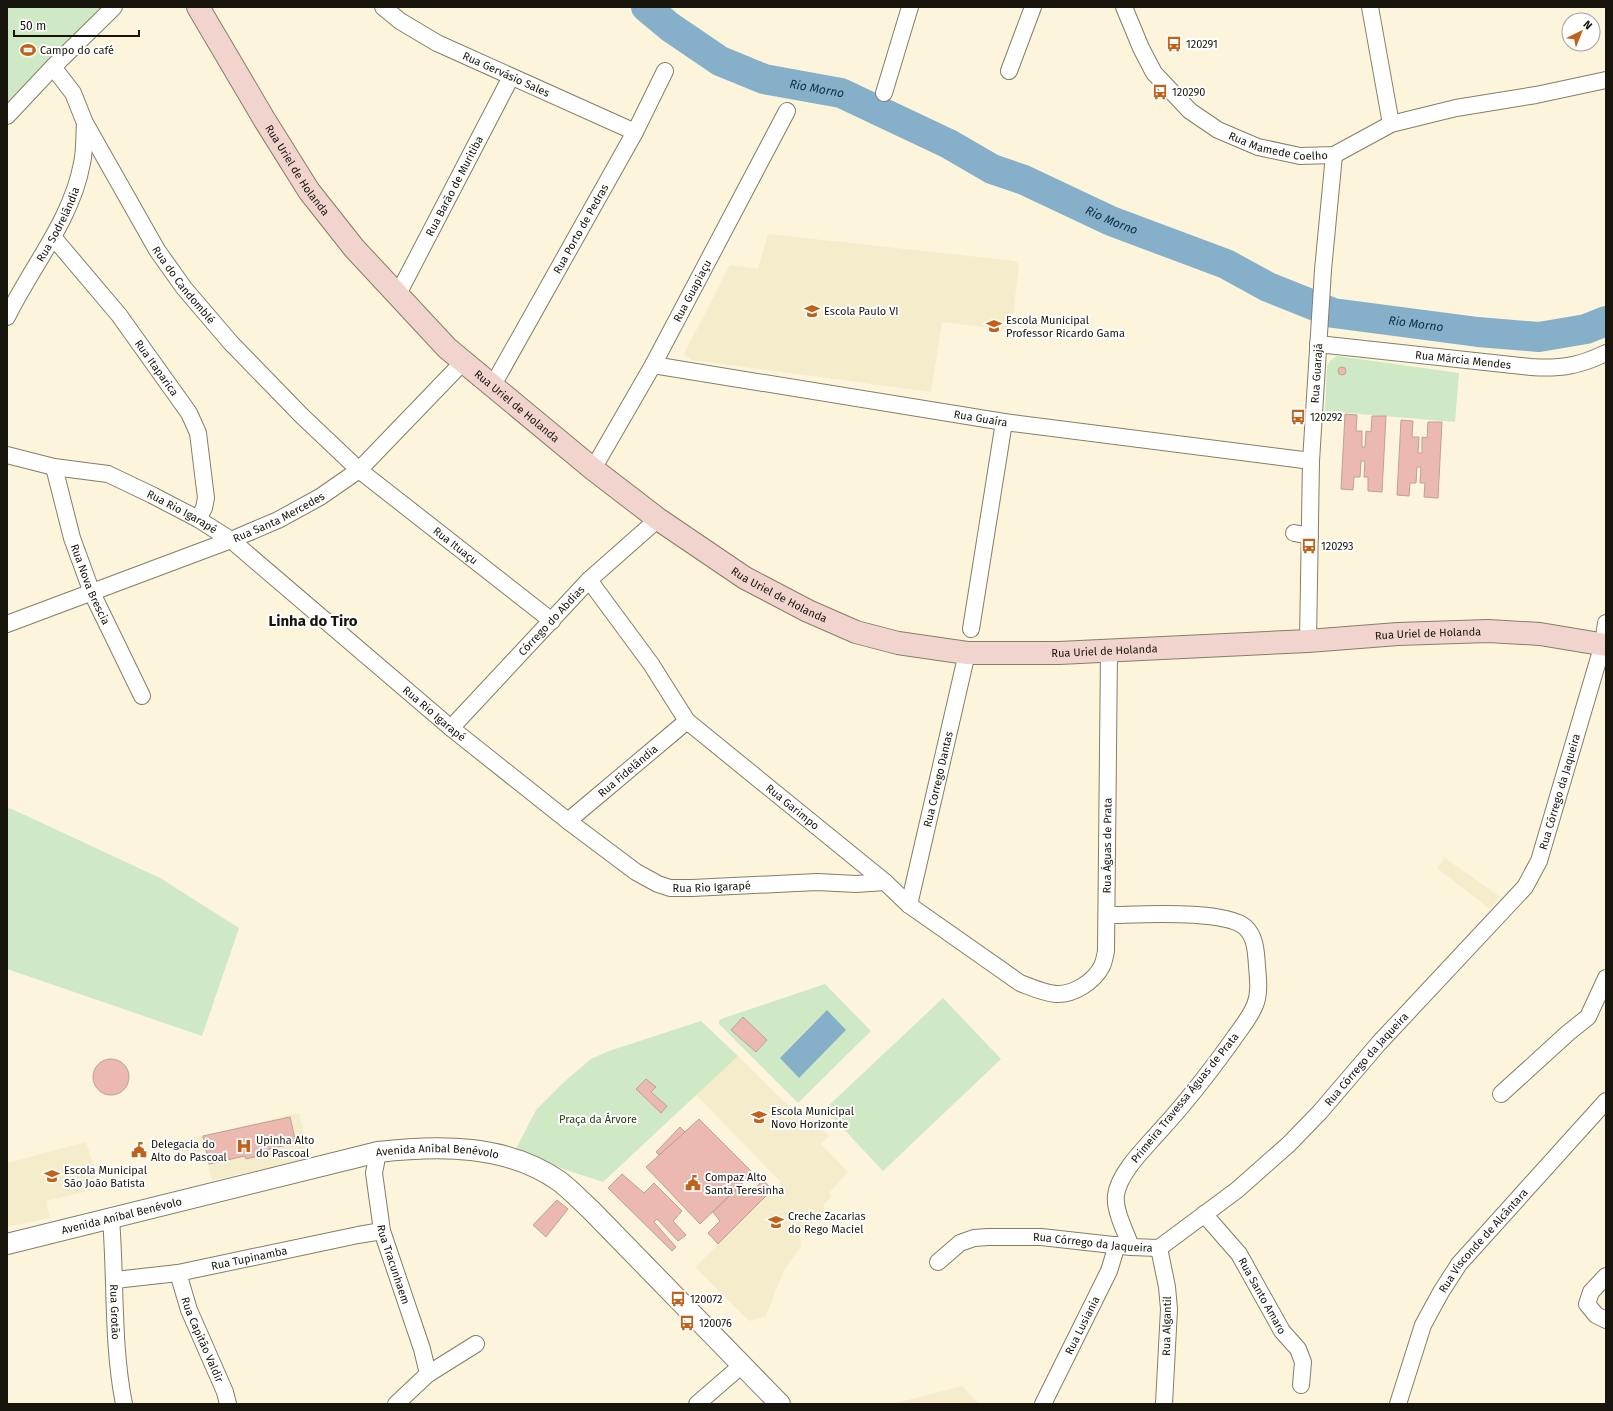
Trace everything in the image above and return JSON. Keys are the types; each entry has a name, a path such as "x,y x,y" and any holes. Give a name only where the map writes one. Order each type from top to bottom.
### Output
{"main road":[{"name":"Rua Uriel de Holanda","path":"202,9 264,119 309,191 354,248 397,296 463,362 593,469 658,519 745,578 808,611 856,632 898,644 967,653 1059,653 1109,651 1308,641 1398,634 1488,631 1540,634 1605,645"}],"street":[{"path":"7,116 53,67 114,7"},
{"name":"Rua Gervásio Sales","path":"383,7 400,21 437,43 635,132"},
{"path":"884,93 910,7"},
{"path":"1009,71 1033,7"},
{"name":"Rua Mamede Coelho","path":"1124,7 1141,48 1154,73 1190,111 1218,130 1258,147 1300,156 1334,154 1391,124 1456,108 1536,95 1606,80"},
{"path":"1370,7 1391,124"},
{"name":"Rua do Candomblé","path":"53,67 74,93 85,123 157,250 184,288 230,343 302,416 359,470"},
{"name":"Rua Porto de Pedras","path":"493,386 635,132 665,71"},
{"name":"Rua Barão de Muritiba","path":"397,296 511,77"},
{"name":"Rua Guapiaçu","path":"593,469 653,365 787,111"},
{"name":"Rua Sodrelândia","path":"7,317 53,237 73,193 82,162 85,123"},
{"name":"Rua Guarajá","path":"1308,641 1311,461 1323,270 1334,154"},
{"name":"Rua Itaparica","path":"53,237 119,315 189,413 198,433 206,498 204,508 198,519"},
{"name":"Rua Márcia Mendes","path":"1318,344 1531,367 1558,368 1581,364 1606,353"},
{"name":"Rua Santa Mercedes","path":"7,624 232,540 278,520 320,498 359,470 463,362"},
{"name":"Rua Guaíra","path":"653,365 1004,422 1311,461"},
{"path":"971,630 1004,422"},
{"name":"Rua Rio Igarapé","path":"7,455 54,467 108,474 198,519 232,540 451,728 568,821 636,872 658,884 670,888 817,882 856,884 885,882"},
{"name":"Rua Nova Brescia","path":"54,467 72,538 92,593 142,696"},
{"name":"Rua Ituaçu","path":"359,470 552,621"},
{"name":"Córrego do Abdias","path":"451,728 589,580 658,519"},
{"path":"1294,533 1310,536"},
{"name":"Rua Garimpo","path":"589,580 651,664 687,721 885,882 908,905 1020,983 1039,990"},
{"name":"Rua Córrego da Jaqueira","path":"938,1262 960,1243 974,1238 1041,1237 1124,1246 1159,1248 1237,1190 1290,1144 1320,1112 1384,1038 1525,887 1539,861 1605,645 1606,623"},
{"name":"Rua Águas de Prata","path":"1039,990 1055,994 1068,993 1081,988 1103,966 1106,952 1109,651"},
{"name":"Rua Corrego Dantas","path":"908,905 967,653"},
{"name":"Rua Fidelândia","path":"568,821 687,721"},
{"name":"Primeira Travessa Águas de Prata","path":"1107,915 1183,914 1221,919 1237,923 1245,927 1252,936 1256,949 1259,985 1256,1005 1219,1059 1164,1127 1139,1154 1124,1175 1116,1194 1124,1246"},
{"path":"1501,1094 1568,1033 1588,1017 1606,978"},
{"name":"Rua Visconde de Alcântara","path":"1398,1404 1423,1325 1459,1264 1606,1101"},
{"name":"Avenida Aníbal Benévolo","path":"7,1244 111,1219 322,1164 378,1152 422,1147 462,1148 507,1157 538,1169 559,1181 591,1210 780,1404"},
{"name":"Rua Tracunhaem","path":"378,1152 374,1173 382,1231 422,1349 428,1374"},
{"name":"Rua Santo Amaro","path":"1204,1214 1239,1254 1248,1267 1282,1331 1298,1349 1303,1362 1301,1385"},
{"name":"Rua Grotão","path":"111,1219 115,1280 117,1353 124,1404"},
{"name":"Rua Tupinamba","path":"115,1280 178,1273 382,1231"},
{"name":"Rua Lusiania","path":"1043,1404 1109,1272 1124,1246"},
{"name":"Rua Algantil","path":"1159,1248 1167,1287 1169,1309 1164,1404"},
{"name":"Rua Capitão Valdir","path":"178,1273 189,1310 225,1392 228,1404"},
{"path":"1606,1276 1591,1292 1587,1304 1596,1315 1606,1320"},
{"path":"396,1404 428,1374 476,1344"},
{"path":"696,1404 742,1365"}],"shaded area":[{"name":"Escola Paulo VI","path":"768,234 1015,261 1019,265 1011,330 942,322 931,392 692,360 684,354 730,265 758,269"},
{"path":"1445,858 1500,897 1490,909 1437,868"},
{"path":"738,1056 802,1119 807,1115 829,1136 821,1144 848,1172 829,1193 831,1197 823,1205 825,1210 800,1235 801,1246 784,1270 766,1316 749,1321 695,1267 781,1182 696,1095"},
{"name":"Upinha Alto do Pascoal","path":"299,1113 310,1159 212,1180 205,1151 183,1156 179,1141"},
{"name":"Escola Municipal São João Batista","path":"86,1142 101,1188 46,1201 50,1218 7,1227 7,1163"},
{"path":"962,1386 979,1404 892,1404"}],"green space":[{"name":"Campo do café","path":"7,7 101,7 7,106"},
{"path":"1337,356 1459,373 1455,422 1325,411 1327,366 1330,361"},
{"path":"7,808 160,878 239,928 202,1036 7,969"},
{"path":"825,984 871,1031 798,1103 719,1024 719,1021 721,1019"},
{"path":"943,998 1001,1059 883,1171 825,1109"},
{"name":"Praça da Árvore","path":"701,1021 738,1056 603,1182 514,1153 536,1110 564,1082 591,1059 609,1051"}],"water":[{"path":"827,1010 846,1030 799,1078 780,1058"}],"building":[{"path":"1342,367 1345,368 1345,374 1342,375 1339,374 1338,371 1339,368"},
{"path":"1345,414 1357,415 1356,431 1362,431 1362,447 1365,447 1366,431 1371,432 1372,416 1386,416 1382,492 1368,491 1368,477 1364,477 1365,461 1361,461 1360,477 1354,477 1353,490 1341,489"},
{"path":"1401,420 1413,421 1412,437 1419,437 1418,453 1422,453 1422,437 1427,438 1428,422 1442,422 1438,498 1424,497 1425,483 1420,483 1421,467 1417,467 1416,483 1410,483 1409,496 1397,495"},
{"path":"743,1017 767,1040 756,1052 731,1030"},
{"path":"114,1059 124,1064 128,1070 128,1084 124,1090 118,1094 108,1095 98,1090 94,1084 93,1074 98,1064 104,1060"},
{"path":"646,1079 656,1087 651,1092 667,1106 661,1113 636,1089"},
{"path":"290,1117 296,1143 261,1151 262,1155 246,1159 245,1156 209,1164 203,1136"},
{"path":"699,1119 753,1173 700,1224 646,1167"},
{"path":"680,1127 685,1132 659,1155 656,1152"},
{"path":"622,1174 644,1193 654,1183 682,1211 673,1221 686,1235 678,1241 657,1219 654,1222 676,1247 672,1251 608,1188"},
{"path":"763,1180 772,1190 718,1244 708,1233 720,1221 713,1212 742,1184 751,1193"},
{"path":"557,1200 568,1209 546,1237 533,1225"}],"waterway":[{"name":"Rio Morno","path":"646,7 670,27 720,61 764,79 841,93 949,144 992,169 1024,180 1111,221 1226,264 1268,287 1333,313 1478,332 1539,337 1586,329 1606,321"}],"place":[{"name":"120291","path":"1174,44"},
{"name":"Campo do café","path":"28,50"},
{"name":"120290","path":"1160,92"},
{"name":"Escola Paulo VI","path":"812,311"},
{"name":"Escola Municipal Professor Ricardo Gama","path":"994,326"},
{"name":"120292","path":"1298,417"},
{"name":"120293","path":"1309,546"},
{"name":"Escola Municipal Novo Horizonte","path":"759,1117"},
{"name":"Upinha Alto do Pascoal","path":"244,1146"},
{"name":"Delegacia do Alto do Pascoal","path":"139,1150"},
{"name":"Escola Municipal São João Batista","path":"52,1176"},
{"name":"Compaz Alto Santa Teresinha","path":"693,1183"},
{"name":"Creche Zacarias do Rego Maciel","path":"776,1222"},
{"name":"120072","path":"678,1299"},
{"name":"120076","path":"687,1323"}],"district":[{"name":"Linha do Tiro","path":"313,621"}]}
